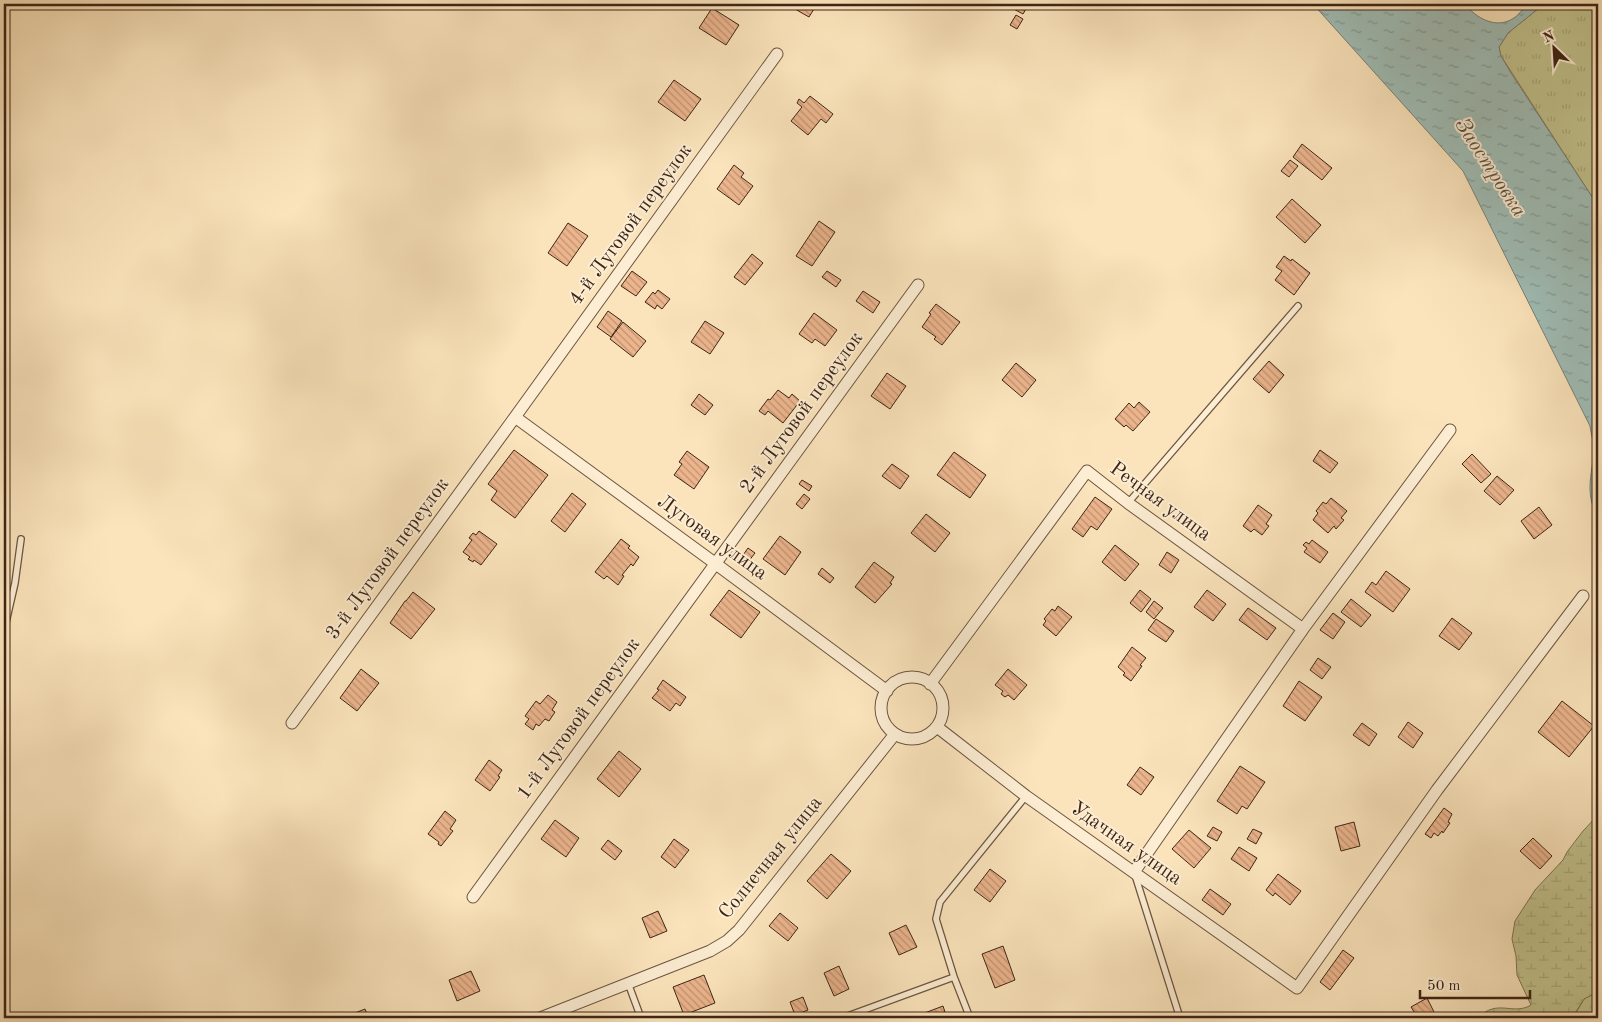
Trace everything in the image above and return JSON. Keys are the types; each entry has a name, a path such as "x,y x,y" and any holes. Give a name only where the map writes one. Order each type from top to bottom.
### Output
{"street":[{"name":"4-й Луговой переулок","path":"515,417 777,54"},
{"name":"2-й Луговой переулок","path":"716,564 918,285"},
{"name":"Луговая улица","path":"515,417 887,691"},
{"name":"3-й Луговой переулок","path":"292,723 515,417"},
{"path":"1134,872 1304,629 1450,430"},
{"name":"Речная улица","path":"930,684 1087,471 1128,503 1304,629"},
{"name":"1-й Луговой переулок","path":"473,897 716,564"},
{"name":"Удачная улица","path":"936,727 1026,796 1297,988 1437,790 1583,596"},
{"path":"902,679 922,679 930,684 942,699 943,709 936,727 928,735 917,739 906,739 895,734 888,728 881,710 882,700 887,691 902,679"},
{"name":"Солнечная улица","path":"540,1018 568,1013 628,983 710,951 727,941 739,930 895,734"}],"lane":[{"path":"1128,503 1298,306"},
{"path":"4,631 21,539"},
{"path":"970,1018 954,977 936,919 940,902 1026,796"},
{"path":"1134,872 1180,1018"},
{"path":"842,1018 954,977"},
{"path":"628,983 641,1018"}],"green space":[{"path":"1544,4 1598,4 1598,206 1501,56 1499,47 1508,33"},
{"path":"1598,815 1598,992 1584,999 1572,1018 1478,1018 1492,1009 1518,1009 1531,1005 1517,975 1516,956 1512,939 1515,921 1535,890 1563,860 1583,831"},
{"path":"1597,991 1598,1018 1573,1018 1584,999"}],"water":[{"name":"Заостровка","path":"1313,4 1465,4 1481,18 1493,23 1500,23 1514,18 1529,5 1544,4 1508,33 1499,47 1501,56 1511,73 1598,206 1598,520 1590,495 1594,451 1590,426 1463,171"}],"building":[{"path":"789,4 817,4 809,17"},
{"path":"1009,4 1029,4 1023,14 1008,6"},
{"path":"712,8 739,25 726,45 699,28"},
{"path":"1016,15 1023,19 1017,29 1010,25"},
{"path":"674,80 701,99 685,121 658,102"},
{"path":"810,96 833,114 826,123 821,119 808,135 791,121 802,107 797,103 799,99 804,103"},
{"path":"1302,144 1332,168 1322,180 1293,157"},
{"path":"1290,160 1298,166 1289,177 1281,171"},
{"path":"734,165 744,173 741,177 753,186 739,205 717,189"},
{"path":"1292,199 1321,225 1305,243 1276,217"},
{"path":"819,221 835,232 812,266 796,256"},
{"path":"568,223 588,236 567,266 548,253"},
{"path":"752,254 763,263 745,285 734,277"},
{"path":"1284,256 1291,261 1292,259 1310,273 1294,295 1275,280 1282,271 1276,267"},
{"path":"632,271 647,282 636,296 621,286"},
{"path":"827,271 841,280 836,287 822,277"},
{"path":"658,290 670,299 662,309 657,305 655,309 645,302 653,292 655,294"},
{"path":"863,291 880,302 873,313 856,301"},
{"path":"936,304 960,322 942,345 934,339 936,337 922,327"},
{"path":"608,311 622,321 611,337 597,327"},
{"path":"814,313 837,330 825,346 815,339 812,343 799,334"},
{"path":"705,321 724,333 710,354 691,342"},
{"path":"623,322 646,341 633,357 610,339"},
{"path":"1269,361 1284,375 1269,393 1253,379"},
{"path":"1016,363 1036,380 1022,397 1002,380"},
{"path":"887,373 906,386 890,409 871,396"},
{"path":"778,390 789,398 792,394 800,401 783,423 768,411 765,415 759,411"},
{"path":"699,394 713,405 705,415 691,405"},
{"path":"1139,402 1150,412 1133,431 1126,425 1124,427 1115,419 1129,403 1134,408"},
{"path":"514,450 548,475 515,518 491,500 497,491 488,484"},
{"path":"1320,450 1338,463 1330,473 1313,461"},
{"path":"687,451 709,467 694,489 674,475 682,464 679,462"},
{"path":"954,452 986,475 970,498 937,475"},
{"path":"1472,454 1491,474 1481,483 1462,464"},
{"path":"892,464 909,476 900,489 882,476"},
{"path":"1497,476 1514,490 1500,505 1484,491"},
{"path":"802,480 812,486 809,491 799,484"},
{"path":"572,493 586,504 565,532 551,521"},
{"path":"804,494 810,499 802,509 796,504"},
{"path":"1095,497 1112,509 1097,530 1091,526 1083,537 1072,529"},
{"path":"1331,498 1347,511 1341,518 1344,520 1336,529 1334,526 1328,533 1313,520 1318,513 1316,511 1323,502 1326,504"},
{"path":"1258,505 1272,515 1266,524 1269,526 1262,535 1254,529 1251,532 1243,526"},
{"path":"1539,507 1552,525 1534,539 1521,521"},
{"path":"926,514 950,533 935,552 911,533"},
{"path":"479,531 497,544 481,565 474,560 473,562 468,559 470,557 463,552 472,540 469,538 473,533 476,535"},
{"path":"780,536 801,552 785,575 763,559"},
{"path":"621,539 639,557 633,566 631,564 622,575 624,576 618,585 607,576 604,579 595,572"},
{"path":"1312,540 1328,552 1320,563 1304,552 1307,548 1303,545 1306,542 1309,544"},
{"path":"1115,545 1139,564 1125,581 1102,562"},
{"path":"748,548 755,553 748,562 741,558"},
{"path":"1167,552 1179,560 1171,573 1159,565"},
{"path":"874,562 894,577 890,583 892,584 875,603 855,587"},
{"path":"822,568 834,578 830,583 818,574"},
{"path":"1386,571 1410,589 1393,612 1365,592 1372,582 1376,585"},
{"path":"729,590 760,612 741,638 710,615"},
{"path":"1140,590 1151,599 1141,612 1130,603"},
{"path":"1207,590 1226,604 1213,621 1194,607"},
{"path":"413,592 435,609 411,639 390,623"},
{"path":"1351,599 1371,615 1361,627 1341,612"},
{"path":"1154,601 1163,608 1154,619 1146,612"},
{"path":"1058,606 1072,617 1056,636 1043,625 1046,621 1044,619 1052,609 1055,611"},
{"path":"1248,608 1276,628 1267,640 1239,620"},
{"path":"1333,613 1345,622 1333,639 1320,630"},
{"path":"1452,618 1472,633 1459,650 1439,636"},
{"path":"1156,619 1174,631 1166,642 1148,630"},
{"path":"1132,647 1146,658 1131,681 1123,675 1125,673 1118,667"},
{"path":"1318,658 1331,667 1322,679 1310,670"},
{"path":"361,669 379,683 357,711 340,698"},
{"path":"1008,669 1027,685 1014,700 1008,695 1005,697 1001,694 1003,691 995,685"},
{"path":"663,680 686,697 680,706 676,703 670,711 652,698 659,690 657,689"},
{"path":"1299,681 1322,697 1305,721 1283,706"},
{"path":"548,695 557,702 552,710 555,712 549,721 545,719 539,726 536,724 533,730 525,724 529,719 525,716 536,701 540,704"},
{"path":"1562,701 1594,726 1569,757 1538,732"},
{"path":"1408,722 1423,733 1413,748 1398,737"},
{"path":"1362,723 1377,734 1369,746 1353,735"},
{"path":"619,751 641,769 619,797 597,779"},
{"path":"489,760 502,770 498,776 500,777 490,791 475,780"},
{"path":"1240,766 1265,782 1247,809 1242,806 1237,814 1217,801"},
{"path":"1140,767 1154,777 1141,795 1127,785"},
{"path":"1444,808 1452,814 1448,822 1450,823 1443,833 1442,831 1438,836 1434,833 1431,838 1425,834"},
{"path":"445,811 456,820 450,829 453,831 441,846 438,844 439,842 428,834"},
{"path":"555,820 579,838 566,857 541,839"},
{"path":"1354,822 1360,846 1341,851 1335,827"},
{"path":"1213,827 1222,832 1217,841 1207,836"},
{"path":"1253,829 1262,833 1256,844 1247,839"},
{"path":"1189,830 1211,848 1194,868 1172,849"},
{"path":"1533,838 1552,856 1540,869 1520,851"},
{"path":"674,839 689,850 675,868 661,857"},
{"path":"608,840 622,851 615,860 601,849"},
{"path":"1239,847 1257,858 1249,871 1231,859"},
{"path":"831,854 851,871 827,899 807,881"},
{"path":"990,869 1006,881 990,902 974,890"},
{"path":"1278,874 1301,891 1290,905 1275,893 1273,896 1266,890"},
{"path":"1210,889 1231,904 1223,915 1202,900"},
{"path":"658,911 667,931 650,938 642,918"},
{"path":"780,913 798,928 788,941 769,926"},
{"path":"906,925 917,947 899,955 889,933"},
{"path":"1003,946 1015,980 995,988 982,954"},
{"path":"1343,950 1354,958 1330,990 1320,982"},
{"path":"839,966 849,989 834,996 824,973"},
{"path":"471,971 480,991 457,1001 449,980"},
{"path":"704,975 715,1003 684,1015 673,987"},
{"path":"803,997 808,1010 795,1015 790,1002"},
{"path":"1427,998 1437,1018 1418,1018 1411,1007"},
{"path":"943,1006 947,1018 924,1018 922,1014"},
{"path":"365,1009 369,1018 342,1018"}]}
